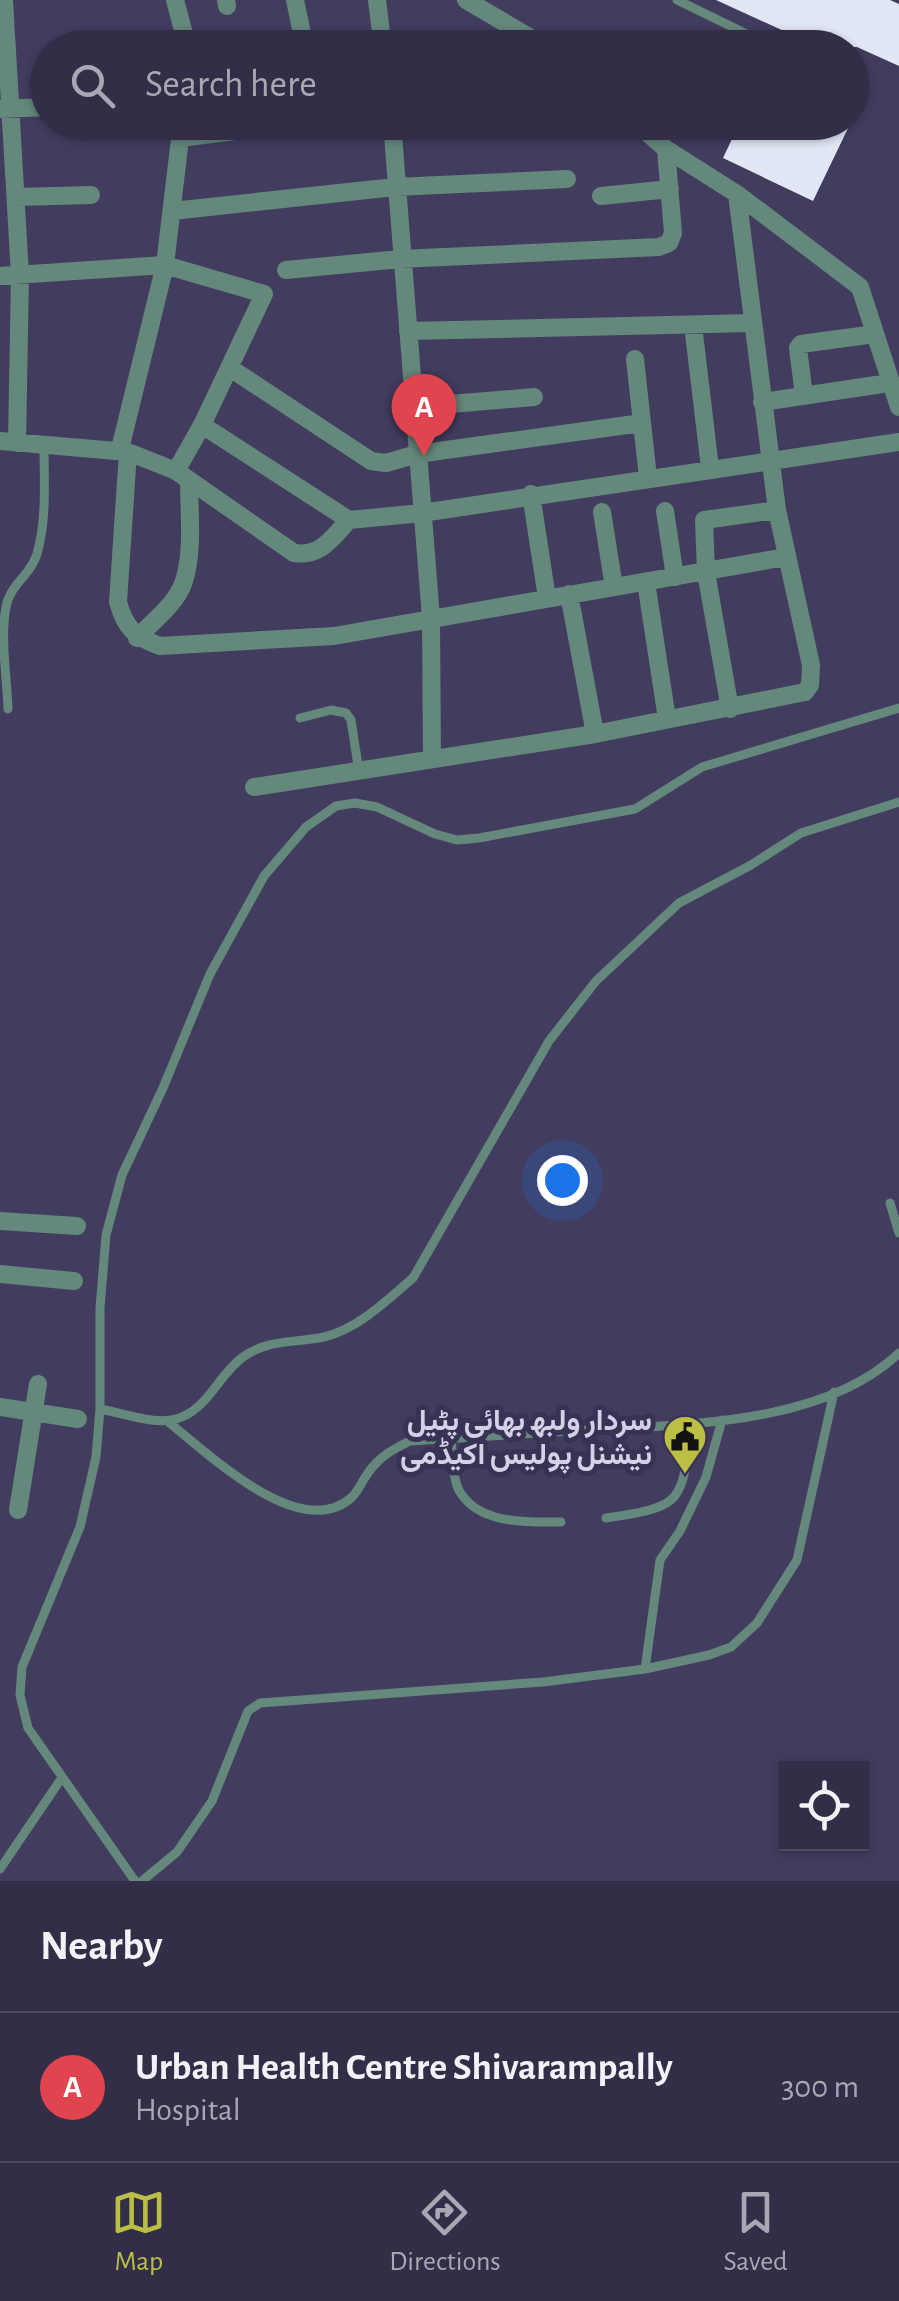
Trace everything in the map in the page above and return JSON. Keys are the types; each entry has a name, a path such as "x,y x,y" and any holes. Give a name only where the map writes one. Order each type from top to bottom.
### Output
{"street":[{"path":"4,0 6,108 20,275 9,442 124,451 182,476 294,553 308,555 322,549 349,520"},
{"path":"176,0 183,30"},
{"path":"294,0 302,30"},
{"path":"377,0 381,30"},
{"path":"466,0 517,30"},
{"path":"180,140 164,265 124,451 118,602 123,621 137,638 160,646 190,646 334,636 786,557"},
{"path":"393,140 431,618 432,759"},
{"path":"656,140 737,194 860,288 899,407"},
{"path":"286,270 400,260 659,248 669,243 673,233 666,149"},
{"path":"172,211 395,187 567,179"},
{"path":"602,196 670,189"},
{"path":"16,197 92,194"},
{"path":"254,788 595,734 805,692 810,685 811,664 777,510 737,194"},
{"path":"0,276 164,265 264,294 182,476 188,561 183,585 137,638"},
{"path":"408,332 752,323"},
{"path":"693,326 710,468"},
{"path":"804,396 800,344 875,334"},
{"path":"634,359 648,477"},
{"path":"230,368 371,461 386,462 417,454 642,423"},
{"path":"762,402 889,383"},
{"path":"414,407 534,397"},
{"path":"202,425 349,520 422,513 899,442"},
{"path":"530,494 547,598"},
{"path":"730,708 706,572 704,520 777,510"},
{"path":"665,511 675,577"},
{"path":"602,512 614,587"},
{"path":"646,582 667,720"},
{"path":"569,594 595,734"},
{"path":"0,1221 77,1226"},
{"path":"0,1274 74,1281"},
{"path":"18,1510 38,1384"},
{"path":"0,1407 78,1419"}],"lane":[{"path":"678,0 740,30"},
{"path":"8,709 6,604 14,585 36,557 43,512 44,444"},
{"path":"834,1392 797,1560 778,1593 731,1647 645,1669 543,1682 260,1703 248,1712 212,1801 176,1852 139,1881 61,1780 28,1728 20,1695 22,1667 80,1528 96,1457 104,1253 122,1175 219,957 264,876 318,816 336,806 355,802 377,807 456,840 601,816 635,809 702,768 726,758 859,723 899,708"},
{"path":"300,718 331,710 346,713 351,720 359,772"},
{"path":"100,1409 167,1421 182,1418 199,1406 243,1356 268,1344 323,1337 344,1330 413,1278 550,1041 596,981 679,903 751,865 800,833 899,802"},
{"path":"890,1204 899,1233"},
{"path":"167,1421 275,1502 307,1512 332,1509 352,1498 389,1450 410,1441 693,1424 747,1417 854,1385 899,1353"},
{"path":"645,1669 660,1560 680,1531 706,1478 722,1420"},
{"path":"606,1518 664,1508 677,1496 693,1424"},
{"path":"451,1438 460,1492 482,1512 510,1521 561,1522"},
{"path":"0,1869 61,1780"}],"building":[{"path":"716,0 890,0 899,4 899,66 869,52 869,30 782,30"},
{"path":"732,140 842,140 813,201 723,158"}],"place":[{"name":"Urban Health Centre Shivarampally","path":"424,456"},
{"name":"سردار ولبھ بھائی پٹیل نیشنل پولیس اکیڈمی","path":"685,1475"}]}
